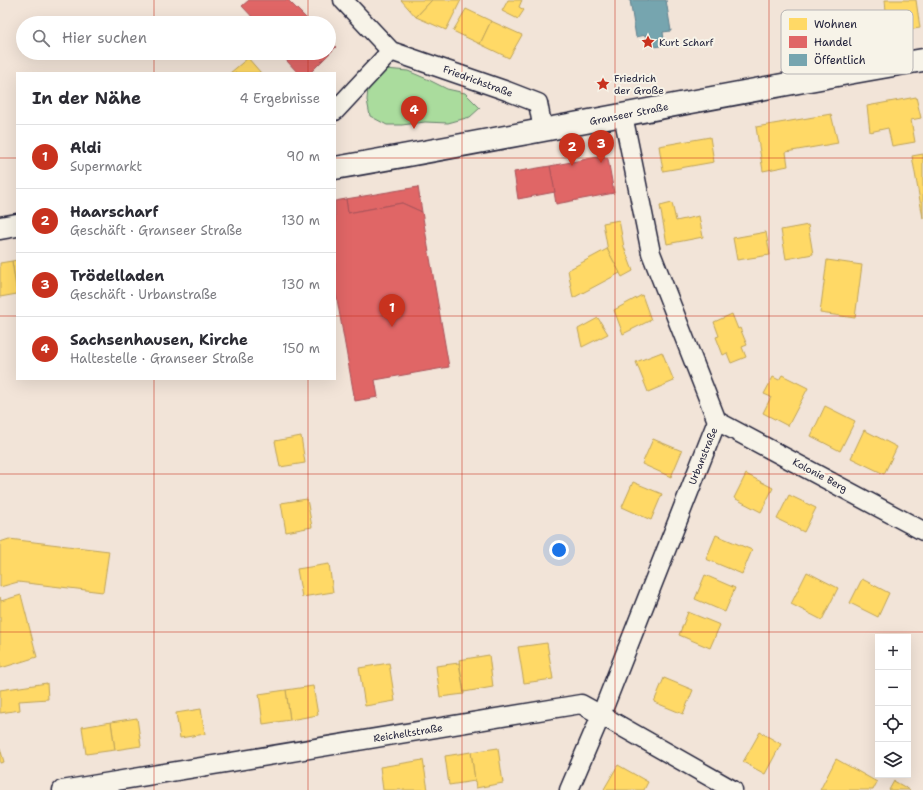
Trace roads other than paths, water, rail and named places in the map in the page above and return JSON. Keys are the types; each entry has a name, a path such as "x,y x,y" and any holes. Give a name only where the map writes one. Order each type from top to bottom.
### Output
{"main road":[{"name":"Granseer Straße","path":"913,62 923,60"},
{"name":"Granseer Straße","path":"336,168 839,74"},
{"path":"0,228 16,225"}],"street":[{"name":"Friedrichstraße","path":"343,0 391,51 486,83 538,103 543,130"},
{"path":"336,110 391,51"},
{"name":"Urbanstraße","path":"569,790 601,714 717,421 651,253 623,115"},
{"name":"Kolonie Berg","path":"717,421 923,531"},
{"name":"Reicheltstraße","path":"62,790 581,704 733,790"}],"place":[{"name":"Kurt Scharf","path":"648,42"},
{"name":"Friedrich der Große","path":"603,84"},
{"name":"Sachsenhausen, Kirche","path":"414,129"},
{"name":"Trödelladen","path":"601,163"},
{"name":"Haarscharf","path":"572,166"},
{"name":"Aldi","path":"392,327"}]}
